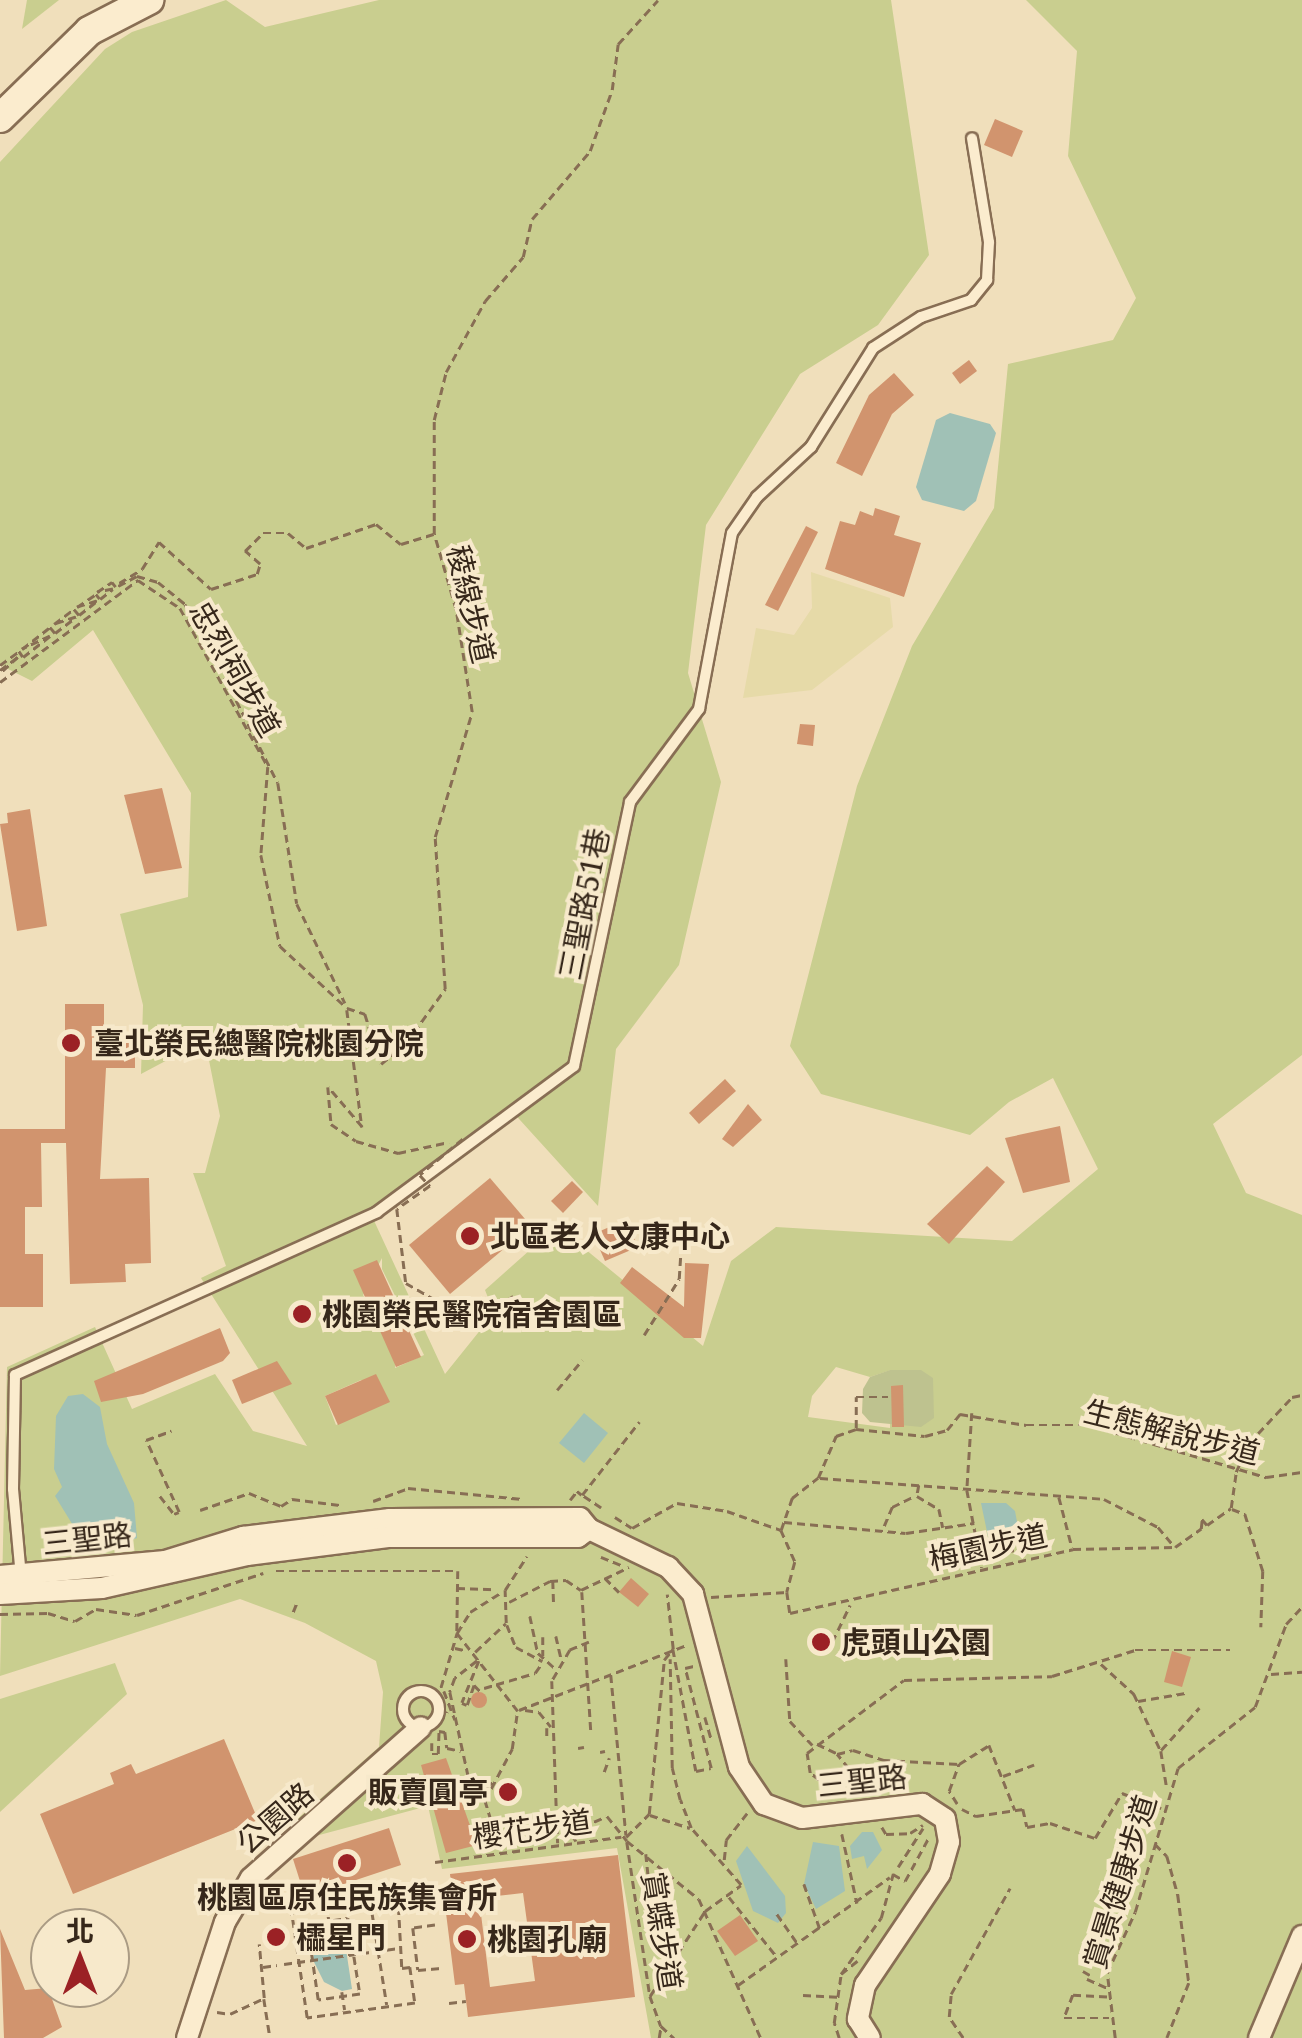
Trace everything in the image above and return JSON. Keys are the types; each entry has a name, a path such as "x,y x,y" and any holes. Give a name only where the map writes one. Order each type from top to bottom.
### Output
{"street":[{"path":"0,118 89,31 149,0"},
{"name":"三聖路","path":"10,1584 118,1586 247,1556 390,1537 578,1537 588,1529 668,1567 693,1594 738,1767 764,1804 802,1818 922,1804 945,1819 948,1842 940,1874 865,1985 858,2020 870,2038"},
{"name":"公園路","path":"187,2038 225,1922 250,1878 426,1729"},
{"path":"1259,2038 1302,1936"}],"lane":[{"name":"三聖路51巷","path":"10,1584 15,1375 376,1212 574,1066 630,802 699,708 732,532 757,497 811,447 873,348 922,317 971,300 987,280 989,242 972,138"},
{"path":"0,1496 13,1489"},
{"path":"426,1729 406,1718 406,1699 421,1691 440,1695"},
{"name":"公園路","path":"426,1729 436,1718 440,1695"}],"path":[{"name":"稜線步道","path":"347,1008 365,1014 381,1064 445,988 435,837 472,712 456,610 434,534 431,451 446,372 485,301 522,257 532,219 590,151 612,90 618,44 658,0"},
{"path":"98,603 78,607 96,594 100,599 113,589 97,592 112,582 119,587 142,569 159,542 211,589 257,574 260,564 244,551 263,533 288,533 306,548 376,524 401,544 434,534"},
{"name":"忠烈祠步道","path":"0,682 119,587 138,580 156,584 180,608 268,767 261,854 280,946 347,1008"},
{"path":"156,584 185,604 278,783 297,904 347,1008 362,1126 328,1087 331,1124 356,1140 398,1153 462,1138 420,1175 430,1186 397,1208 406,1283 474,1322 512,1296"},
{"path":"52,638 22,649 50,627 55,634 76,617 54,624 74,609 79,615 98,603"},
{"path":"0,670 52,638"},
{"path":"644,1335 679,1279 682,1231"},
{"path":"557,1390 582,1360"},
{"path":"818,1478 1104,1500 1158,1527 1175,1547 1202,1529 1202,1518 1207,1526 1231,1508 1237,1487 1236,1472 1250,1443 1292,1397 1302,1396"},
{"path":"856,1430 856,1397 888,1397"},
{"path":"788,1620 787,1592 795,1562 782,1530 783,1522 792,1498 818,1478 836,1436 856,1430 925,1436 972,1413 967,1490 983,1569"},
{"name":"生態解說步道","path":"972,1413 1026,1425 1090,1425 1236,1472 1266,1477 1302,1472"},
{"path":"582,1495 639,1422"},
{"path":"1090,1425 1211,1444 1250,1443"},
{"path":"160,1496 174,1514 179,1512 146,1440 171,1431"},
{"path":"917,1496 919,1484"},
{"path":"460,1490 460,1503"},
{"path":"362,1505 398,1492 460,1490 524,1499"},
{"path":"560,1496 568,1502 576,1491 601,1508"},
{"path":"200,1510 249,1492 282,1506 292,1499 346,1505"},
{"path":"398,1492 400,1504"},
{"path":"1059,1495 1072,1550"},
{"path":"883,1527 892,1507 917,1496"},
{"path":"917,1496 938,1509 942,1528"},
{"path":"615,1517 632,1528 676,1503 782,1530"},
{"path":"1231,1508 1245,1514 1263,1571 1261,1628"},
{"path":"783,1522 883,1527 906,1533 974,1523"},
{"path":"980,1559 1029,1546"},
{"name":"梅園步道","path":"790,1613 850,1604 1072,1550 1175,1547"},
{"path":"581,1590 630,1567 640,1570"},
{"path":"0,1614 77,1619 91,1612 138,1615 267,1571 458,1568 457,1632 440,1695 455,1720"},
{"path":"457,1632 470,1612 505,1590 514,1574"},
{"path":"604,1577 619,1592"},
{"path":"506,1602 553,1581 566,1580 581,1590 589,1642 591,1730"},
{"path":"553,1581 554,1605"},
{"path":"658,1582 667,1590 673,1650 696,1771 711,1768 685,1668 700,1665"},
{"path":"457,1588 495,1588"},
{"path":"505,1590 506,1623 516,1647 556,1669"},
{"path":"710,1597 787,1592"},
{"path":"293,1612 297,1602"},
{"path":"832,1642 850,1604"},
{"name":"賞景健康步道","path":"1115,2038 1108,1997 1114,1959 1129,1930 1161,1808 1178,1768 1255,1707 1286,1624 1302,1607"},
{"path":"530,1616 544,1661"},
{"path":"474,1653 506,1623"},
{"path":"1278,1626 1286,1624"},
{"path":"457,1632 518,1711 512,1749 486,1800 493,1826"},
{"path":"556,1636 562,1658"},
{"path":"480,1660 462,1703 467,1705 474,1684 483,1690 530,1678 544,1661 543,1638"},
{"path":"548,1740 556,1669 562,1658 589,1642"},
{"path":"518,1711 687,1644"},
{"path":"454,1648 464,1650"},
{"path":"650,1996 705,1911 741,1885 691,1828 672,1768 673,1650"},
{"path":"858,1780 819,1780 810,1773 807,1754 904,1680 1052,1676 1135,1650 1230,1650"},
{"path":"607,1816 626,1839 648,1814 664,1660 670,1659"},
{"path":"786,1659 790,1722 815,1745 837,1754 858,1780 860,1796"},
{"path":"478,1797 461,1751 455,1720 455,1678 480,1660"},
{"path":"1100,1663 1137,1701 1160,1752 1168,1793"},
{"path":"1270,1674 1302,1672"},
{"name":"賞蝶步道","path":"611,1674 626,1839 650,1996 661,2026 660,2038"},
{"path":"1137,1701 1186,1693"},
{"path":"704,1704 719,1758"},
{"path":"1160,1752 1199,1708"},
{"path":"518,1711 539,1712 549,1727 558,1846"},
{"path":"426,1729 432,1754 438,1754 439,1731 445,1732 447,1748 461,1751"},
{"path":"837,1754 853,1750 884,1760 959,1764 990,1746 1014,1810"},
{"path":"578,1748 584,1747"},
{"path":"604,1772 609,1758"},
{"path":"959,1764 949,1790 959,1807 976,1816 1023,1809 1027,1827 1050,1822 1095,1838 1122,1793 1161,1808"},
{"path":"1002,1777 1034,1765"},
{"path":"478,1797 480,1787 496,1780"},
{"path":"465,1803 478,1797 486,1800"},
{"path":"740,1802 747,1812 764,1819"},
{"path":"723,1862 726,1840 747,1812"},
{"path":"648,1814 691,1828"},
{"path":"607,1816 607,1824"},
{"path":"556,1825 570,1832 607,1816"},
{"path":"476,1822 491,1818"},
{"path":"867,1827 910,1833 926,1823"},
{"path":"898,1867 926,1823"},
{"path":"893,1874 905,1881 934,1829 926,1823"},
{"path":"566,1825 577,1843"},
{"path":"852,1828 838,1830 848,1840 857,1904"},
{"name":"櫻花步道","path":"434,1862 626,1839 705,1911 761,2038"},
{"path":"1154,1842 1166,1856 1178,1895 1189,1983 1168,2038"},
{"path":"645,1853 648,1882"},
{"path":"839,2038 836,1999 842,1974 881,1918 893,1874"},
{"path":"736,1986 857,1904 893,1874"},
{"path":"804,1884 820,1930"},
{"path":"962,2038 949,2017 950,1994 1010,1888"},
{"path":"435,1891 452,1889"},
{"path":"398,1894 402,1968 410,1968 415,2003 306,2018 291,1909 326,1904 398,1894"},
{"path":"728,1896 778,1958"},
{"path":"370,1898 387,2007"},
{"path":"326,1904 329,1921"},
{"path":"777,1914 798,1944"},
{"path":"348,1918 351,1955 360,1994 318,2000 306,1924 348,1918"},
{"path":"434,1925 413,1928 418,1970 440,1968"},
{"path":"1116,1927 1129,1930"},
{"path":"400,1940 414,1940"},
{"path":"259,1944 270,2038"},
{"path":"284,1964 400,1948"},
{"path":"401,1956 416,1953"},
{"path":"1103,1954 1114,1959"},
{"path":"261,1968 277,1965"},
{"path":"1083,1971 1109,1989"},
{"path":"342,1995 346,2013"},
{"path":"803,1995 836,1999"},
{"path":"1108,1997 1073,1995 1064,2018 1111,2018"},
{"path":"206,2013 230,2014 264,1998"},
{"path":"449,2003 466,2001"},
{"name":"賞蝶步道","path":"661,2026 674,2038"}],"shaded area":[{"path":"811,572 890,598 893,627 812,690 743,698 756,628 794,635 812,608"}],"green space":[{"path":"27,0 59,0 22,29"},
{"path":"226,0 265,27 379,0 891,0 929,255 878,325 800,374 706,525 688,673 721,782 679,965 616,1049 598,1206 510,1109 370,1212 445,1374 494,1313 485,1290 557,1226 703,1346 731,1261 776,1227 1012,1241 1098,1169 1053,1078 1009,1102 970,1135 821,1094 790,1046 857,786 912,646 994,508 1008,364 1113,340 1136,298 1068,156 1077,51 1026,0 1302,0 1302,1055 1213,1124 1246,1193 1302,1215 1302,2038 651,2038 617,1848 442,1869 428,1806 308,1838 295,1821 379,1747 383,1692 376,1661 305,1623 240,1599 0,1676 7,1367 95,1327 132,1409 215,1374 253,1431 307,1446 201,1278 226,1266 193,1173 205,1173 220,1116 205,1040 141,1074 143,1005 120,914 188,897 191,793 93,630 32,681 0,665 0,162 105,49 132,32","holes":["382,1258 382,1269 424,1355 395,1368 396,1358 363,1295","836,1367 870,1377 891,1370 890,1428 808,1417 812,1396","361,1380 389,1401 336,1425 325,1396"]},
{"path":"890,1370 921,1370 933,1378 934,1418 921,1427 870,1422 862,1413 863,1389 870,1377"},
{"path":"115,1663 127,1694 0,1812 0,1699"}],"water":[{"path":"950,413 990,424 996,433 976,501 964,511 922,500 916,487 936,420"},
{"path":"83,1394 100,1407 107,1444 134,1503 137,1538 104,1551 82,1540 55,1496 62,1487 54,1469 56,1416 68,1396"},
{"path":"584,1413 608,1433 584,1463 559,1443"},
{"path":"981,1503 1006,1503 1015,1511 1018,1527 1010,1542 990,1546"},
{"path":"862,1832 873,1832 882,1850 867,1869 864,1856 852,1859 850,1846"},
{"path":"813,1842 839,1846 845,1891 816,1909 804,1884"},
{"path":"747,1846 785,1896 786,1913 778,1923 753,1911 736,1861"},
{"path":"334,1922 342,1923 352,1989 342,1991 324,1982 313,1960 316,1937"}],"building":[{"path":"995,119 1023,131 1012,157 984,145"},
{"path":"969,360 977,371 960,384 952,373"},
{"path":"894,373 914,395 892,414 862,476 836,463 869,395"},
{"path":"875,508 900,516 894,535 921,543 904,597 825,569 840,521 855,525 860,511 873,516"},
{"path":"806,526 818,532 778,611 765,605"},
{"path":"800,724 815,725 813,746 797,744"},
{"path":"162,788 182,868 145,874 124,795"},
{"path":"30,809 47,926 17,931 0,824 8,823 7,813"},
{"path":"65,1004 104,1004 104,1041 135,1040 135,1068 106,1068 100,1179 149,1178 151,1263 125,1264 126,1282 70,1284 66,1143 41,1143 42,1207 25,1207 25,1254 43,1254 43,1307 0,1307 0,1129 65,1129"},
{"path":"725,1079 736,1091 699,1124 689,1113"},
{"path":"748,1104 762,1120 733,1147 722,1139"},
{"path":"1060,1126 1070,1182 1023,1193 1005,1138"},
{"path":"987,1166 1005,1182 949,1244 927,1224"},
{"name":"北區老人文康中心","path":"490,1178 531,1226 450,1294 409,1245"},
{"path":"572,1181 583,1192 563,1213 551,1201"},
{"path":"626,1220 638,1247 605,1261 593,1234"},
{"path":"377,1260 421,1357 396,1367 353,1270"},
{"path":"685,1263 709,1264 701,1338 684,1338 620,1283 632,1267 684,1307"},
{"path":"220,1328 230,1353 223,1361 143,1394 101,1402 94,1381"},
{"path":"277,1361 292,1384 242,1404 232,1380"},
{"path":"376,1374 390,1402 338,1425 325,1396"},
{"path":"903,1385 904,1427 892,1427 891,1386"},
{"path":"631,1578 649,1594 638,1607 619,1592"},
{"path":"1172,1651 1191,1657 1182,1687 1164,1682"},
{"path":"479,1692 487,1700 479,1708 471,1700"},
{"path":"224,1739 258,1820 73,1894 40,1814 114,1784 110,1773 131,1764 136,1774"},
{"path":"446,1758 477,1845 446,1853 421,1765"},
{"name":"販賣圓亭","path":"508,1780 520,1792 508,1804 496,1792"},
{"name":"桃園區原住民族集會所","path":"389,1828 401,1865 305,1897 293,1859"},
{"name":"桃園孔廟","path":"618,1855 635,1997 468,2017 464,1984 455,1985 445,1905 453,1904 450,1874","holes":["523,1893 535,1981 490,1987 479,1898"]},
{"path":"740,1915 758,1941 735,1956 717,1931"},
{"path":"0,1929 25,1990 30,1990 30,2008 55,2008 62,2027 43,2038 4,2038"}],"place":[{"name":"臺北榮民總醫院桃園分院","path":"71,1043"},
{"name":"北區老人文康中心","path":"470,1236"},
{"name":"桃園榮民醫院宿舍園區","path":"302,1314"},
{"name":"虎頭山公園","path":"821,1642"},
{"name":"販賣圓亭","path":"508,1792"},
{"name":"桃園區原住民族集會所","path":"347,1863"},
{"name":"櫺星門","path":"276,1937"},
{"name":"桃園孔廟","path":"467,1939"}]}
